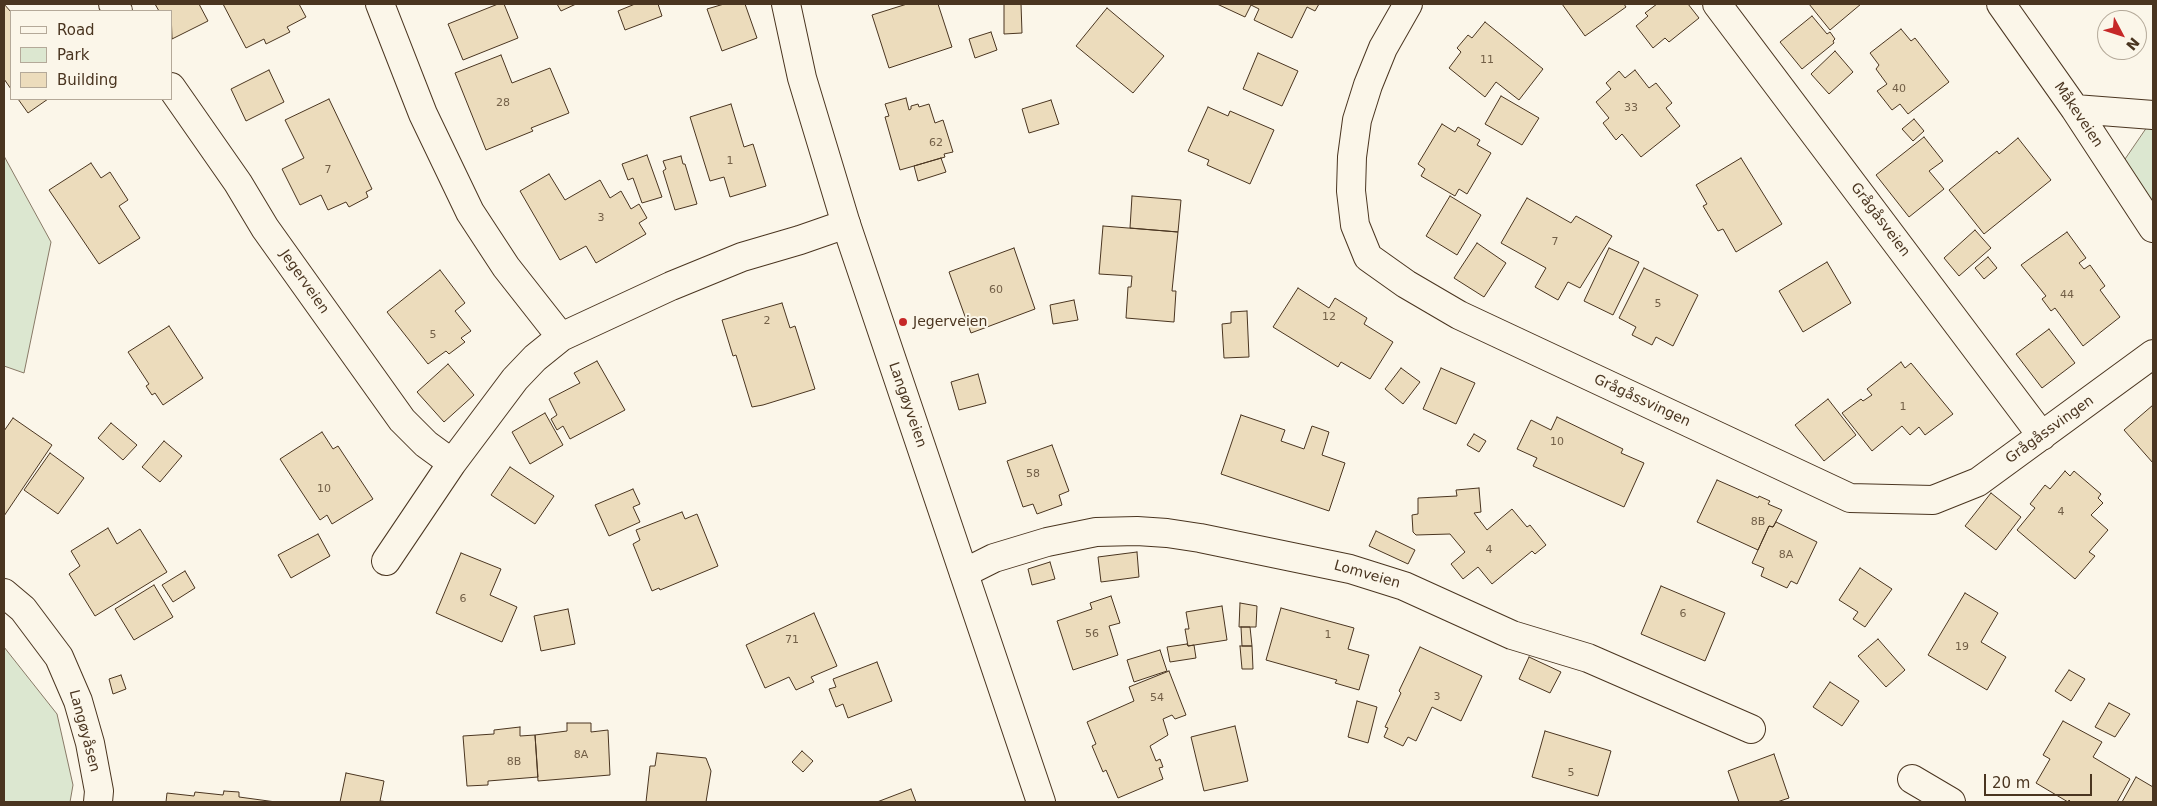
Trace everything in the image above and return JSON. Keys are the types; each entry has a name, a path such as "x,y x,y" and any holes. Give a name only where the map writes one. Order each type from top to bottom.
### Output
{"street":[{"path":"380,4 423,114 447,168 470,212 506,267 561,337"},
{"name":"Langøyveien","path":"786,4 802,78 846,224 1041,802"},
{"name":"Grågåssvingen","path":"1408,4 1383,48 1358,120 1352,157 1351,191 1355,225 1368,257 1406,284 1459,315 1850,498 1933,500 1978,482 2153,354"},
{"name":"Grågåsveien","path":"1717,4 2042,436"},
{"name":"Måkeveien","path":"2001,4 2153,228"},
{"name":"Jegerveien","path":"172,88 238,183 265,228 396,413 426,444 452,463"},
{"path":"2074,109 2153,115"},
{"path":"386,561 452,463 515,380 535,358 561,337 671,286 742,257 846,224"},
{"name":"Lomveien","path":"964,574 994,558 1047,542 1096,532 1138,531 1167,533 1219,542 1350,569 1404,586 1512,634 1616,669 1751,729"},
{"name":"Langøyåsen","path":"4,593 24,609 59,657 78,701 90,743 99,791 98,802"},
{"path":"1912,779 1951,802"}],"green space":[{"path":"2147,127 2153,130 2153,206 2123,162"},
{"path":"4,156 51,242 24,373 4,366"},
{"path":"4,647 57,714 73,785 70,802 4,802"}],"building":[{"path":"4,4 10,11 10,88 4,79"},
{"path":"155,4 199,4 208,21 172,39 172,10 158,10"},
{"path":"223,4 299,4 306,17 287,27 290,32 266,44 264,39 246,48"},
{"path":"498,4 504,4 518,38 463,60 448,24"},
{"path":"557,4 576,4 561,11"},
{"path":"635,4 658,4 662,16 625,30 618,11"},
{"path":"724,4 745,4 757,38 722,51 707,9"},
{"path":"907,4 938,4 952,47 889,68 872,15"},
{"path":"1004,4 1021,4 1022,33 1004,34"},
{"path":"1217,4 1319,4 1315,11 1307,7 1292,38 1254,20 1259,9 1251,5 1245,17"},
{"path":"1562,4 1624,4 1626,7 1585,36"},
{"path":"1657,4 1688,4 1699,18 1669,42 1665,38 1653,48 1636,26 1648,16 1645,13"},
{"path":"1809,4 1861,4 1830,30"},
{"path":"1107,8 1164,56 1133,93 1076,46"},
{"path":"1812,16 1827,34 1830,32 1835,39 1834,43 1802,69 1780,42"},
{"path":"1485,22 1543,69 1519,100 1496,82 1485,97 1449,68 1461,52 1457,48 1468,35 1472,38"},
{"path":"1901,29 1911,41 1915,38 1949,82 1908,114 1900,104 1892,110 1877,91 1887,84 1876,69 1879,65 1870,53"},
{"path":"991,32 997,50 975,58 969,39"},
{"path":"1835,51 1853,72 1829,94 1811,74"},
{"path":"1258,53 1298,71 1282,106 1243,89"},
{"path":"501,55 512,83 550,68 569,113 531,128 533,131 486,150 455,73"},
{"path":"269,70 284,102 246,121 231,89"},
{"path":"1635,70 1649,88 1656,83 1672,103 1666,108 1680,126 1641,157 1622,134 1616,140 1603,123 1609,118 1596,102 1611,89 1606,83 1619,71 1625,78"},
{"path":"1501,96 1539,118 1522,145 1485,124"},
{"path":"906,98 909,110 911,106 918,104 919,107 929,104 935,123 943,120 953,152 944,154 945,157 900,170 885,117 889,116 885,104"},
{"path":"329,99 372,189 366,192 368,197 349,207 346,202 328,210 321,195 300,205 282,169 304,158 285,120"},
{"path":"19,100 47,100 28,113"},
{"path":"1051,100 1059,124 1029,133 1022,109"},
{"path":"731,104 744,147 753,144 766,186 730,197 724,177 710,181 690,117"},
{"path":"1208,107 1228,116 1230,111 1274,130 1250,184 1207,165 1209,160 1188,151"},
{"path":"1914,119 1924,131 1913,141 1902,129"},
{"path":"1442,124 1455,132 1458,127 1480,140 1477,145 1491,153 1467,194 1459,189 1455,196 1421,176 1425,169 1418,164"},
{"path":"1924,137 1943,161 1929,171 1944,189 1909,217 1876,175"},
{"path":"2018,138 2051,180 1984,234 1949,190 1997,151 1999,154"},
{"path":"647,155 662,197 642,203 633,178 628,180 622,164"},
{"path":"681,156 697,204 675,210 663,171 666,169 663,161"},
{"path":"941,158 946,172 918,181 914,166"},
{"path":"1741,158 1782,224 1736,252 1723,229 1718,231 1703,206 1707,204 1696,185"},
{"path":"91,163 101,178 110,172 128,200 119,206 140,238 99,264 49,190"},
{"path":"549,174 565,200 600,180 610,198 621,191 631,209 639,204 647,218 639,223 646,234 596,263 586,246 560,260 520,191"},
{"path":"1132,196 1181,200 1178,232 1130,228"},
{"path":"1450,196 1481,215 1457,255 1426,236"},
{"path":"1527,198 1571,223 1576,216 1612,236 1580,288 1568,282 1558,300 1535,287 1546,268 1501,243"},
{"path":"1103,226 1178,232 1172,291 1176,291 1174,322 1126,318 1128,287 1131,287 1132,276 1099,274"},
{"path":"1975,230 1991,248 1959,276 1944,258"},
{"path":"2067,232 2086,258 2079,263 2084,269 2090,265 2105,286 2100,290 2120,317 2083,346 2055,308 2051,311 2042,299 2046,296 2021,265"},
{"path":"1477,243 1506,263 1484,297 1454,278"},
{"path":"1014,248 1035,309 971,333 949,272"},
{"path":"1609,248 1639,262 1613,315 1584,301"},
{"path":"1988,257 1997,268 1984,279 1975,268"},
{"path":"1827,262 1851,303 1803,332 1779,291"},
{"path":"1644,268 1698,295 1673,346 1656,337 1652,345 1632,335 1636,327 1619,318"},
{"path":"440,270 465,303 455,311 471,331 461,338 465,342 449,354 446,351 428,364 387,312"},
{"path":"1298,288 1329,308 1335,298 1367,318 1364,324 1393,342 1370,379 1341,362 1338,367 1273,327"},
{"path":"1074,300 1078,320 1053,324 1050,305"},
{"path":"782,303 790,328 795,326 815,389 752,407 736,355 733,356 722,320"},
{"path":"1247,311 1249,357 1224,358 1222,324 1231,323 1231,312"},
{"path":"169,326 203,378 163,405 155,393 152,395 146,386 149,384 128,352"},
{"path":"2049,329 2075,363 2042,388 2016,354"},
{"path":"597,361 625,410 570,439 563,426 557,430 551,419 557,415 549,399 580,383 574,373"},
{"path":"1901,362 1905,368 1911,363 1953,414 1925,435 1919,427 1910,435 1902,426 1872,451 1842,413 1861,399 1863,401 1872,395 1867,389"},
{"path":"448,364 474,395 444,422 417,392"},
{"path":"1401,368 1420,382 1403,404 1385,389"},
{"path":"1441,368 1475,383 1456,424 1423,409"},
{"path":"978,374 986,403 959,410 951,382"},
{"path":"1828,399 1856,435 1824,461 1795,425"},
{"path":"2153,405 2153,463 2124,430"},
{"path":"545,413 563,445 530,464 512,432"},
{"path":"1241,415 1285,430 1281,441 1304,449 1312,426 1329,432 1322,455 1345,463 1329,511 1221,474"},
{"path":"1557,417 1623,449 1621,453 1644,463 1624,507 1533,466 1537,458 1517,449 1531,420 1551,430"},
{"path":"13,418 52,445 4,516 4,431"},
{"path":"111,423 137,445 123,460 98,438"},
{"path":"322,432 333,449 338,446 373,499 332,524 327,515 320,520 280,459"},
{"path":"1474,434 1486,441 1479,452 1467,445"},
{"path":"164,441 182,456 160,482 142,467"},
{"path":"1052,445 1069,491 1059,495 1062,505 1037,514 1033,504 1023,507 1007,461"},
{"path":"50,453 84,478 58,514 24,490"},
{"path":"510,467 554,496 535,524 491,495"},
{"path":"2065,471 2070,476 2074,471 2101,494 2098,498 2103,503 2091,515 2108,530 2089,552 2095,556 2075,579 2017,530 2035,508 2030,504 2045,485 2050,489"},
{"path":"1717,480 1758,498 1759,496 1770,501 1768,504 1782,510 1773,527 1769,526 1758,550 1697,522"},
{"path":"1479,488 1481,512 1474,513 1487,530 1512,509 1527,527 1530,525 1546,545 1535,554 1532,551 1492,584 1478,567 1463,579 1451,564 1465,552 1450,534 1416,535 1413,532 1412,515 1418,514 1418,498 1457,496 1456,490"},
{"path":"633,489 640,504 633,507 640,522 609,536 595,505"},
{"path":"1991,493 2021,517 1996,550 1965,526"},
{"path":"682,512 685,519 697,514 718,566 660,590 659,588 652,591 633,544 640,540 636,530"},
{"path":"1776,522 1817,542 1797,584 1791,581 1787,588 1761,576 1764,568 1752,563 1769,526 1773,527"},
{"path":"108,528 117,544 140,529 167,572 95,616 69,574 80,566 71,551"},
{"path":"1376,531 1415,550 1408,564 1369,546"},
{"path":"318,534 330,556 291,578 278,555"},
{"path":"1137,552 1139,577 1101,582 1098,557"},
{"path":"461,553 501,569 490,595 517,607 502,642 436,613"},
{"path":"1050,562 1055,579 1032,585 1028,569"},
{"path":"1860,568 1892,589 1865,627 1853,619 1858,612 1839,600"},
{"path":"185,571 195,588 173,602 162,585"},
{"path":"154,585 173,617 134,640 115,609"},
{"path":"1661,586 1725,613 1705,661 1641,634"},
{"path":"1965,593 1998,613 1981,642 2006,657 1987,690 1928,655"},
{"path":"1111,596 1120,623 1109,626 1118,655 1073,670 1057,621 1092,609 1090,603"},
{"path":"1240,603 1257,606 1256,627 1239,627"},
{"path":"1222,606 1227,640 1188,646 1185,629 1189,629 1186,612"},
{"path":"1281,608 1354,628 1348,649 1369,655 1359,690 1335,683 1337,680 1266,660"},
{"path":"568,609 575,644 541,651 534,616"},
{"path":"814,613 837,666 811,677 814,682 796,690 789,677 765,688 746,645"},
{"path":"1241,627 1250,627 1252,646 1242,646"},
{"path":"1878,639 1905,670 1886,687 1858,656"},
{"path":"1187,644 1188,646 1194,645 1196,658 1170,662 1167,647"},
{"path":"1240,646 1252,646 1253,669 1242,669"},
{"path":"1420,647 1482,676 1461,721 1432,707 1416,741 1408,737 1403,746 1384,737 1388,728 1385,727 1401,693 1399,691"},
{"path":"1160,650 1167,671 1134,682 1127,660"},
{"path":"1529,657 1561,672 1550,693 1519,679"},
{"path":"877,662 892,701 848,718 843,704 836,707 829,689 836,687 833,679"},
{"path":"2069,670 2085,679 2071,701 2055,691"},
{"path":"1169,671 1186,715 1175,719 1172,715 1163,719 1168,735 1150,746 1156,761 1160,759 1163,767 1159,768 1163,779 1118,798 1106,770 1103,772 1092,746 1096,744 1087,722 1134,701 1129,687"},
{"path":"121,675 126,689 113,694 109,679"},
{"path":"1830,682 1859,701 1842,726 1813,707"},
{"path":"1357,701 1377,707 1368,743 1348,737"},
{"path":"2109,703 2130,714 2115,737 2095,727"},
{"path":"2063,721 2102,742 2093,757 2130,779 2117,802 2071,802 2069,800 2068,802 2036,783 2050,759 2043,755"},
{"path":"567,723 591,723 591,732 608,730 610,775 538,781 535,735 567,731"},
{"path":"1235,726 1248,781 1204,791 1191,737"},
{"path":"520,727 520,736 535,735 538,777 488,781 488,785 467,786 463,736 494,734 494,730"},
{"path":"1545,731 1611,751 1598,796 1532,777"},
{"path":"802,751 813,761 803,772 792,762"},
{"path":"657,753 706,758 711,771 706,802 646,802 650,766 655,766"},
{"path":"1774,754 1789,798 1777,802 1739,802 1728,771"},
{"path":"346,773 384,781 380,801 389,802 340,802"},
{"path":"2136,777 2153,787 2153,802 2122,802"},
{"path":"911,789 916,802 877,802"},
{"path":"224,791 239,792 239,797 276,802 166,802 167,793 194,796 195,792 223,795"}],"place":[{"name":"Jegerveien","path":"903,322"}]}
